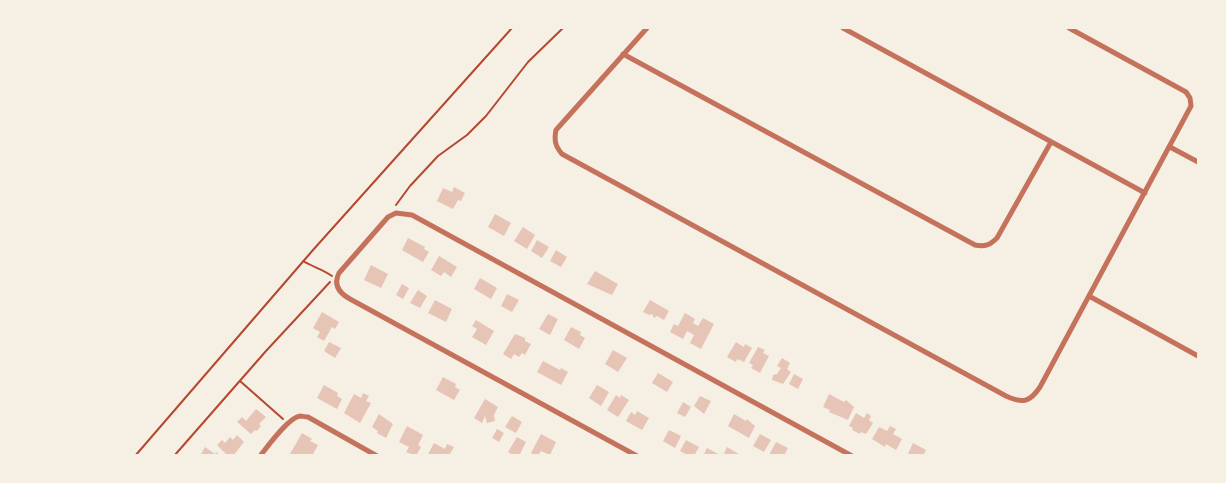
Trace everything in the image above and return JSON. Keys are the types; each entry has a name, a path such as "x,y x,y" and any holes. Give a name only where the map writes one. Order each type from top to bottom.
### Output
{"street":[{"path":"647,28 556,130 554,139 556,148 562,154 1006,396 1015,400 1025,401 1034,396 1170,147 1190,108 1191,101 1188,94 1069,28"},
{"path":"843,28 1145,193"},
{"path":"624,54 975,245 984,247 992,244 997,238 1051,142"},
{"path":"1170,147 1198,162"},
{"path":"637,456 350,300 339,290 336,279 344,266 388,217 396,213 408,214 419,218 852,456"},
{"path":"1089,296 1198,356"},
{"path":"260,456 293,418 301,416 308,417 377,456"}],"path":[{"path":"135,456 303,261 512,28"},
{"path":"396,213 396,205 426,168 486,116 528,62 563,28"},
{"path":"174,456 325,286 336,279 321,268 312,267 303,261"},
{"path":"240,381 288,423"}],"building":[{"path":"454,187 465,193 461,201 458,200 453,209 437,201 443,188 452,192"},
{"path":"495,214 511,223 504,236 488,227"},
{"path":"523,227 535,235 527,249 514,241"},
{"path":"408,238 425,247 424,249 429,252 423,262 402,250"},
{"path":"537,240 549,247 542,258 531,251"},
{"path":"556,250 567,257 561,267 550,261"},
{"path":"439,256 457,267 451,277 444,272 441,276 431,270"},
{"path":"371,265 388,274 381,288 364,280"},
{"path":"595,271 618,284 612,295 587,284"},
{"path":"480,278 497,288 491,299 474,289"},
{"path":"402,284 409,288 403,299 396,295"},
{"path":"418,290 427,296 420,308 410,303"},
{"path":"507,294 519,300 512,312 501,306"},
{"path":"435,300 452,309 446,322 428,313"},
{"path":"650,300 669,311 664,320 657,316 654,318 652,314 649,315 643,312"},
{"path":"322,312 339,322 335,329 332,327 324,341 317,337 320,332 313,328"},
{"path":"685,313 695,319 693,323 698,326 703,318 714,324 701,349 690,343 694,335 687,331 683,339 670,332 674,324 678,326"},
{"path":"548,314 558,319 550,335 539,329"},
{"path":"476,320 494,331 486,345 472,337 477,329 472,326"},
{"path":"571,327 581,332 580,335 585,338 579,349 564,340"},
{"path":"515,334 525,338 525,341 531,344 525,355 522,353 519,357 514,354 511,359 503,354"},
{"path":"329,342 341,348 335,358 324,351"},
{"path":"736,342 744,347 745,344 752,348 744,362 737,359 736,362 727,357"},
{"path":"758,347 765,350 763,353 769,356 760,373 751,368 753,365 749,363"},
{"path":"613,350 627,358 618,372 605,364"},
{"path":"782,358 790,363 787,369 791,372 783,384 772,380 773,375 777,374 781,368 777,366"},
{"path":"543,361 568,372 561,385 537,372"},
{"path":"658,373 673,382 667,392 652,383"},
{"path":"794,374 803,379 798,389 789,384"},
{"path":"443,377 456,384 455,387 460,390 454,400 436,390"},
{"path":"324,385 338,393 337,396 342,399 337,409 317,398"},
{"path":"597,385 609,392 601,406 589,398"},
{"path":"363,393 369,396 366,401 371,403 360,423 344,413 354,394 361,398"},
{"path":"829,394 844,402 846,400 854,407 848,420 829,412 830,410 823,407"},
{"path":"616,395 620,398 621,395 629,400 618,417 607,410"},
{"path":"700,396 711,401 704,414 694,406"},
{"path":"485,399 498,407 494,415 495,421 487,423 485,416 482,423 474,418"},
{"path":"683,402 691,407 685,417 677,413"},
{"path":"256,409 266,417 259,424 261,426 257,431 255,430 251,434 237,422 242,417 246,421"},
{"path":"637,411 649,418 642,430 626,421 631,412 635,415"},
{"path":"856,413 864,418 867,413 871,416 869,420 873,423 866,434 861,432 860,434 849,426"},
{"path":"379,414 393,424 386,438 377,433 378,431 372,427"},
{"path":"734,414 746,421 747,419 755,426 749,438 728,426"},
{"path":"512,416 522,422 516,433 505,427"},
{"path":"407,426 423,435 418,445 421,447 416,456 406,452 409,447 399,442"},
{"path":"890,426 896,429 893,434 902,439 896,450 886,444 885,447 872,439 879,427 887,431"},
{"path":"497,429 504,433 499,442 492,438"},
{"path":"669,430 681,436 675,448 663,441"},
{"path":"302,433 312,439 310,441 318,445 312,456 290,454"},
{"path":"541,434 556,442 550,455 541,451 538,456 531,453"},
{"path":"760,434 771,440 764,452 753,446"},
{"path":"237,435 244,442 233,456 228,456 217,445 222,440 225,443 230,437 233,440"},
{"path":"517,437 526,442 519,456 514,456 508,452"},
{"path":"686,440 699,447 694,456 689,456 680,451"},
{"path":"776,442 788,448 784,456 769,455"},
{"path":"434,443 445,449 447,444 454,447 449,456 427,456"},
{"path":"913,443 926,450 923,456 907,456"},
{"path":"205,447 215,454 216,452 221,456 200,456"},
{"path":"727,447 742,456 723,456"},
{"path":"707,448 718,454 718,456 703,456"}]}
